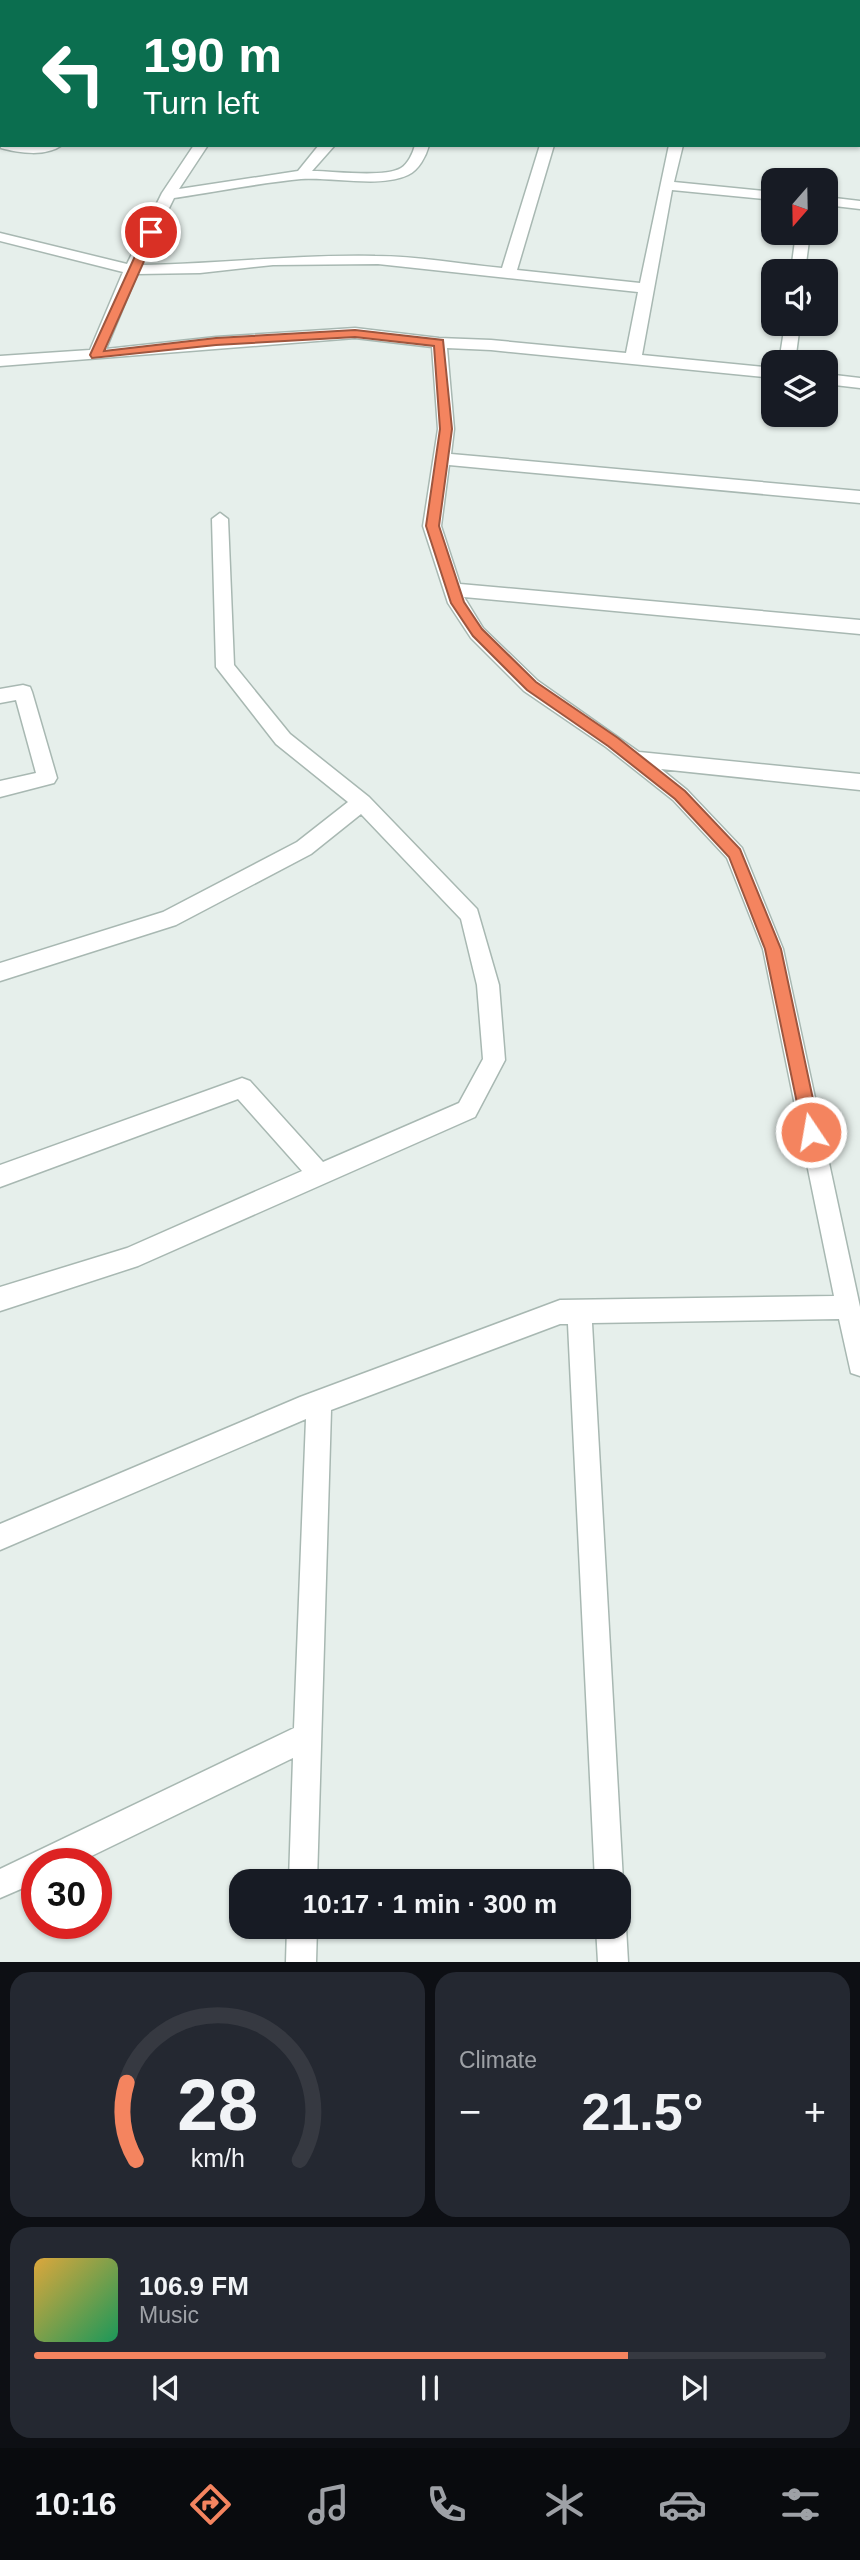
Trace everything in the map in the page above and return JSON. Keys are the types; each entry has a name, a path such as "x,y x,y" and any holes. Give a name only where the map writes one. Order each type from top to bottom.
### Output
{"street":[{"path":"13,147 23,150 42,147"},
{"path":"96,355 181,170 199,147"},
{"path":"302,175 325,147"},
{"path":"170,194 302,175 383,176 405,172 419,156 421,147"},
{"path":"508,274 546,147"},
{"path":"633,359 676,147"},
{"path":"666,186 761,195"},
{"path":"838,202 860,205"},
{"path":"0,237 133,270 201,269 273,261 378,260 647,288"},
{"path":"0,361 355,333 761,372"},
{"path":"439,342 446,429 432,526 457,603 477,633 531,686 680,795 735,854 773,949 850,1297 860,1364"},
{"path":"838,380 860,383"},
{"path":"442,458 860,497"},
{"path":"0,1299 130,1258 467,1110 494,1060 488,985 470,915 362,802 283,739 225,667 220,519"},
{"path":"453,590 860,627"},
{"path":"0,696 23,692 47,778 0,789"},
{"path":"634,759 860,782"},
{"path":"0,972 169,919 304,848 362,802"},
{"path":"0,1176 242,1088 321,1176"},
{"path":"0,1537 319,1402 561,1312 850,1297"},
{"path":"579,1311 608,1869"},
{"path":"303,1869 319,1402"},
{"path":"76,1848 308,1736"},
{"path":"0,1885 21,1875"},
{"path":"300,1962 301,1939"},
{"path":"612,1939 613,1962"}],"route":[{"path":"151,232 96,355 216,342 355,333 439,342 446,429 432,526 457,603 477,633 531,686 613,742 680,795 735,854 773,949 811,1132"}]}
